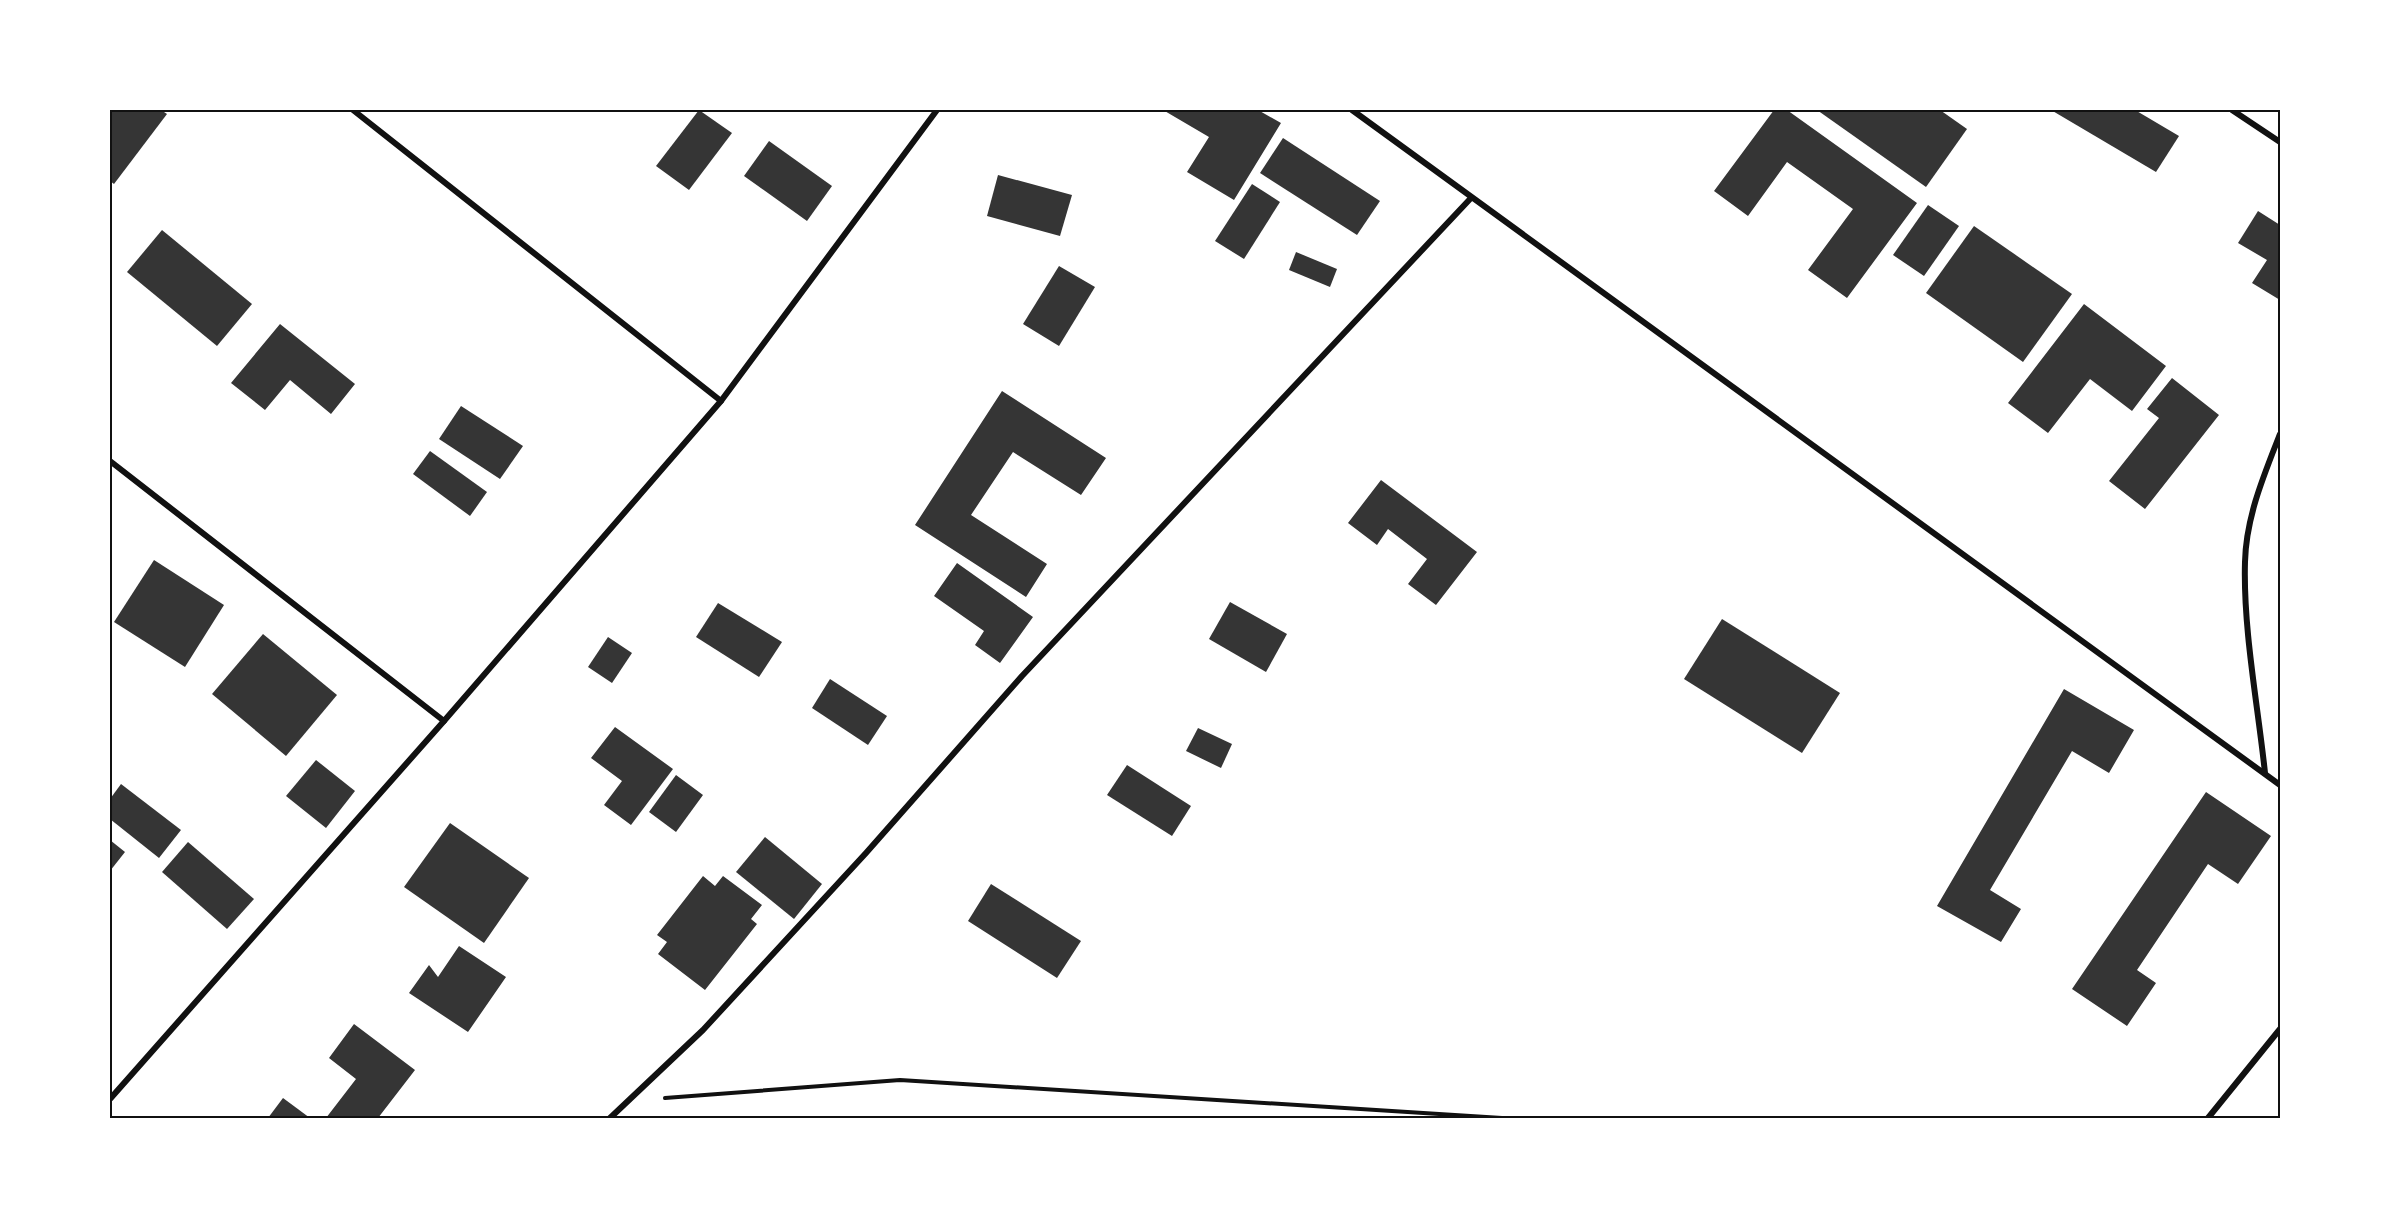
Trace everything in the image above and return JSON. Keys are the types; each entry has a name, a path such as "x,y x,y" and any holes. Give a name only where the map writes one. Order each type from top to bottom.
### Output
{"street":[{"path":"353,110 721,401"},
{"path":"110,1099 444,721 721,401 937,110"},
{"path":"1352,110 2280,785"},
{"path":"2232,110 2280,142"},
{"path":"610,1119 703,1030 866,853 1022,676 1471,198"},
{"path":"2265,773 2247,604 2245,561 2252,514 2280,434"},
{"path":"110,461 444,721"},
{"path":"2208,1119 2280,1029"}],"path":[{"path":"628,1101 900,1080 1502,1119"}],"building":[{"path":"110,110 161,110 167,114 114,184 110,181"},
{"path":"699,110 732,133 689,190 656,166"},
{"path":"1163,110 1258,110 1281,123 1234,200 1187,172 1209,137"},
{"path":"1774,110 1787,110 1917,203 1847,298 1808,270 1853,209 1787,162 1748,216 1714,191"},
{"path":"1817,110 1940,110 1967,129 1926,187"},
{"path":"2051,110 2135,110 2179,136 2156,172"},
{"path":"1283,138 1380,201 1357,235 1260,173"},
{"path":"769,141 832,186 807,221 744,176"},
{"path":"998,175 1072,195 1060,236 987,216"},
{"path":"1252,184 1280,202 1244,259 1215,241"},
{"path":"1928,205 1959,226 1924,276 1893,255"},
{"path":"2258,211 2280,225 2280,300 2252,283 2267,260 2238,243"},
{"path":"1974,226 2072,294 2023,362 1926,293"},
{"path":"162,230 252,304 217,346 127,272"},
{"path":"1296,252 1337,269 1330,287 1289,270"},
{"path":"1059,266 1095,287 1059,346 1023,324"},
{"path":"2084,304 2166,366 2132,411 2090,379 2048,433 2008,403"},
{"path":"280,324 355,384 331,414 290,380 265,410 231,383"},
{"path":"2172,378 2219,415 2145,509 2109,481 2159,418 2147,409"},
{"path":"1002,391 1106,458 1081,495 1013,452 971,515 1047,564 1026,597 915,525"},
{"path":"461,406 523,446 500,479 439,439"},
{"path":"430,451 487,492 470,516 413,474"},
{"path":"1381,480 1477,552 1436,605 1408,584 1427,559 1388,529 1377,545 1348,523"},
{"path":"154,560 224,605 185,667 114,622"},
{"path":"957,563 1033,617 1000,663 975,645 984,631 934,596"},
{"path":"1230,602 1287,634 1266,672 1209,639"},
{"path":"718,603 782,642 759,677 696,637"},
{"path":"1722,619 1840,693 1802,753 1684,679"},
{"path":"263,634 337,695 286,756 212,694"},
{"path":"608,637 632,653 612,683 588,667"},
{"path":"830,679 887,716 868,745 812,708"},
{"path":"2064,689 2134,730 2109,773 2072,751 1990,890 2021,909 2001,942 1937,906"},
{"path":"615,727 673,769 631,825 604,805 622,781 591,758"},
{"path":"1198,728 1232,744 1221,768 1186,751"},
{"path":"316,760 355,791 326,828 286,796"},
{"path":"1127,765 1191,806 1172,836 1107,795"},
{"path":"676,775 703,795 676,832 649,812"},
{"path":"121,784 181,830 159,858 110,819 110,799"},
{"path":"2206,792 2271,836 2238,884 2208,864 2137,970 2156,983 2127,1026 2072,989"},
{"path":"450,823 529,878 484,943 404,887"},
{"path":"765,837 822,884 794,919 736,872"},
{"path":"110,840 125,852 110,871"},
{"path":"188,842 254,899 227,929 162,872"},
{"path":"703,876 715,886 723,876 762,905 751,919 757,924 705,990 658,954 667,942 657,935"},
{"path":"991,884 1081,941 1057,978 968,921"},
{"path":"459,946 506,977 468,1032 409,993 429,965 438,977"},
{"path":"354,1024 415,1070 378,1118 326,1118 356,1079 329,1058"},
{"path":"283,1098 310,1118 268,1118"}]}
